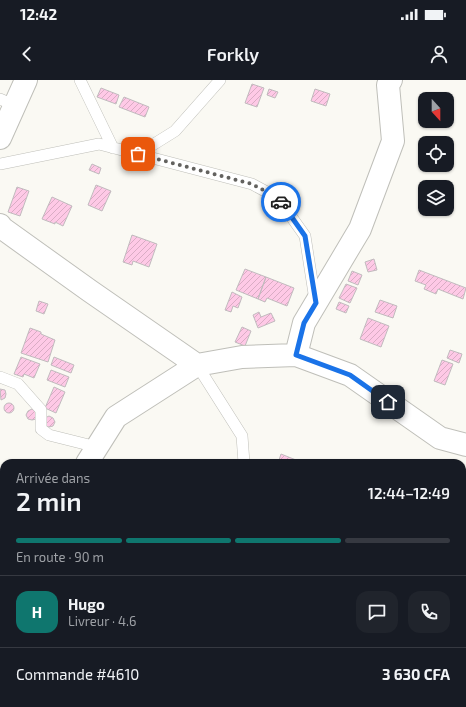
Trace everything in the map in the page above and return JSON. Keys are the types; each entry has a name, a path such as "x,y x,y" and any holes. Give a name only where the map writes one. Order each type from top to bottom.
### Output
{"street":[{"path":"0,138 7,102 26,80"},
{"path":"296,355 304,323 360,229 393,142 388,85 391,80"},
{"path":"0,225 2,228 90,291 197,366"},
{"path":"92,455 116,418 197,366 242,357 296,355 350,375 440,438 466,445"}],"lane":[{"path":"80,80 113,148"},
{"path":"138,154 175,131 220,80"},
{"path":"0,164 99,144 252,184 278,198 305,236 316,303"},
{"path":"197,366 242,436 244,459"},
{"path":"0,377 18,384 41,410 41,429 49,436 92,455"}],"building":[{"path":"252,84 264,88 257,107 245,103"},
{"path":"101,88 119,95 116,104 97,97"},
{"path":"269,89 278,92 275,98 267,95"},
{"path":"315,89 330,94 326,106 311,101"},
{"path":"124,97 149,107 145,117 119,107"},
{"path":"92,164 101,168 99,174 89,170"},
{"path":"96,185 111,191 102,211 88,205"},
{"path":"17,187 29,191 20,216 8,212"},
{"path":"52,197 72,206 63,226 55,222 55,224 42,219"},
{"path":"132,235 157,244 149,267 133,261 132,265 123,262"},
{"path":"374,259 377,270 368,272 365,262"},
{"path":"245,269 266,277 258,299 236,290"},
{"path":"419,270 466,288 463,299 438,289 436,294 424,289 426,285 415,281"},
{"path":"352,271 362,275 358,285 348,281"},
{"path":"266,277 294,288 287,306 267,298 265,302 258,299"},
{"path":"346,284 357,288 350,303 339,298"},
{"path":"232,292 242,297 238,308 233,306 231,312 225,310"},
{"path":"380,300 397,306 393,318 375,312"},
{"path":"39,301 48,304 44,314 36,311"},
{"path":"339,302 349,306 346,313 336,309"},
{"path":"259,312 261,317 271,313 275,321 258,328 253,315"},
{"path":"368,318 389,326 381,347 360,339"},
{"path":"242,327 251,331 245,346 235,342"},
{"path":"30,328 55,340 48,362 21,353"},
{"path":"450,350 462,354 459,363 447,358"},
{"path":"21,357 40,364 34,378 24,374 23,377 14,374"},
{"path":"54,357 74,365 71,373 51,365"},
{"path":"442,360 453,364 445,385 434,381"},
{"path":"51,370 69,377 65,387 47,380"},
{"path":"54,387 65,392 56,413 45,408"},
{"path":"0,389 5,390 6,394 5,398 1,400"},
{"path":"7,403 11,403 13,404 13,412 7,413 4,410 4,406"},
{"path":"32,409 36,411 36,419 32,420 28,419 26,415 28,411"},
{"path":"49,416 53,418 55,422 53,426 49,427 45,426 45,418"},
{"path":"281,454 294,459 279,459"}],"way so far":[{"path":"138,154 252,184 278,198 281,202"}],"route":[{"path":"281,202 305,236 316,303 304,323 296,355 350,375 388,402"}]}
